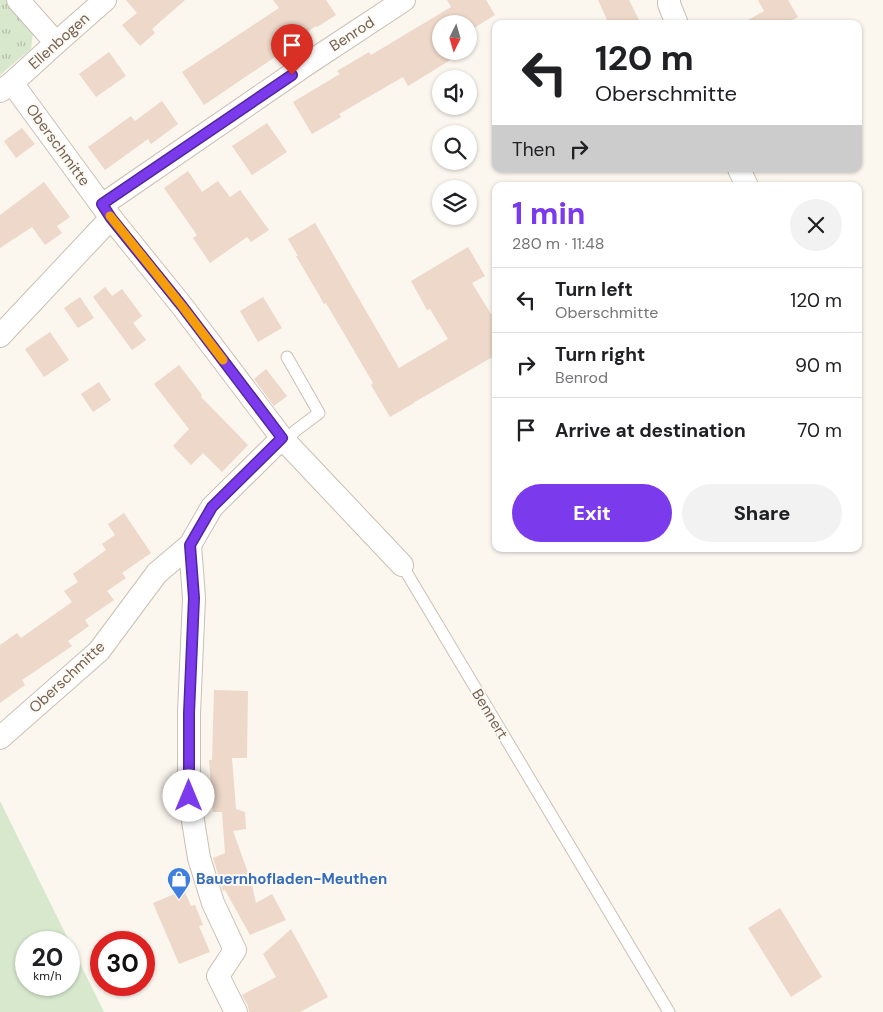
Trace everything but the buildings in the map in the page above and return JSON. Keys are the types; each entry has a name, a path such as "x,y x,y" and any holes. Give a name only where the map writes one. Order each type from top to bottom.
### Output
{"street":[{"path":"18,0 56,43"},
{"name":"Ellenbogen","path":"6,87 105,0"},
{"name":"Benrod","path":"107,211 307,64 404,0"},
{"path":"669,0 675,20"},
{"name":"Oberschmitte","path":"0,738 99,651 157,573 190,545 212,507 284,440 182,306 6,87"},
{"path":"0,336 107,211"},
{"name":"Bennert","path":"284,440 402,565"},
{"path":"190,545 194,598 189,713 189,796 199,858 213,903 235,950 218,976 236,1012"}],"lane":[{"path":"284,440 319,413 287,357"},
{"name":"Bennert","path":"402,565 669,1012"}],"green space":[{"path":"0,0 6,0 33,32 31,49 0,75"},
{"path":"0,801 64,931 15,931 15,996 80,996 80,963 90,984 90,996 96,996 104,1012 0,1012"}],"slow traffic":[{"path":"110,216 223,360"}],"place":[{"name":"Bauernhofladen-Meuthen","path":"179,900"}],"route":[{"path":"189,796 189,713 194,598 190,545 212,507 282,438 102,204 292,75"}]}
